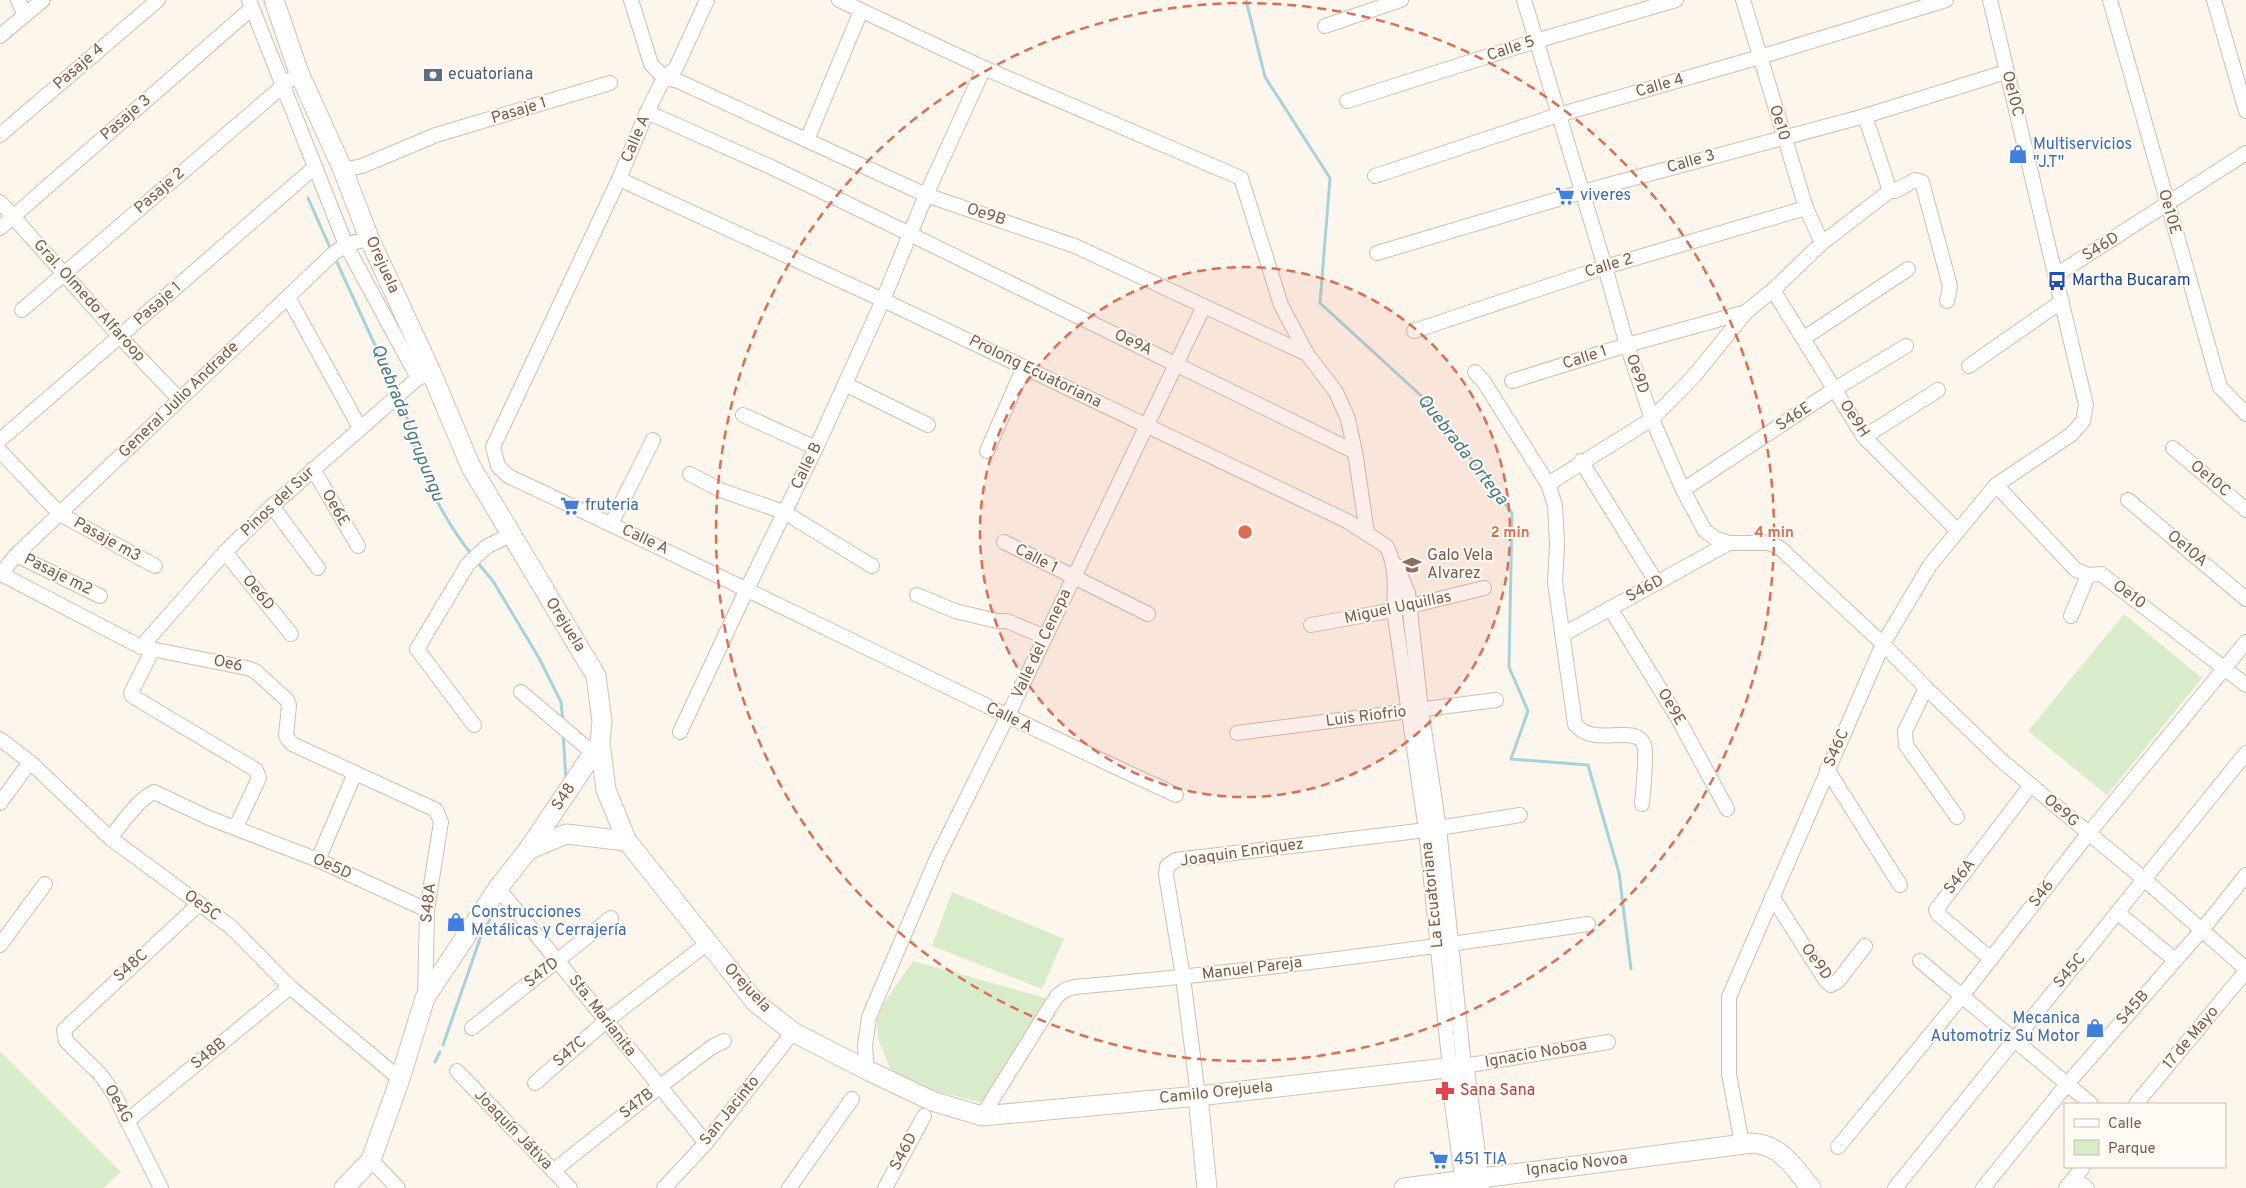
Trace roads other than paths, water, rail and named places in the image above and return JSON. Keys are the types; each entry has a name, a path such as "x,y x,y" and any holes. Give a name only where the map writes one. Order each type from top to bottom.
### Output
{"street":[{"path":"18,0 25,15"},
{"path":"0,36 43,0"},
{"name":"Pasaje 4","path":"0,135 158,0"},
{"name":"Orejuela","path":"274,0 299,73 343,170 424,375 471,467 596,676 602,721 596,748 606,790 627,842 756,1002 793,1032 932,1101 982,1116"},
{"path":"630,0 651,64 664,78"},
{"name":"Calle A","path":"707,0 676,68 664,78 647,112 620,179 492,447 498,466 508,476 747,589 1007,717 1176,795"},
{"path":"839,0 984,68 1242,178 1282,305 1307,354 1336,392 1348,419 1367,533"},
{"path":"1325,26 1401,0"},
{"name":"Oe9D","path":"1524,0 1606,267 1627,345 1652,419 1683,490 1705,531 1715,538 1728,542 1774,544 1883,644"},
{"name":"Calle 5","path":"1347,102 1536,41 1676,0"},
{"name":"Oe10","path":"1743,0 1806,208 1822,243"},
{"name":"Calle 4","path":"1374,176 1558,115 1760,57 1946,0"},
{"name":"Oe10C","path":"1990,0 2056,275"},
{"name":"Oe10E","path":"2110,0 2166,206 2220,388 2246,414"},
{"path":"2214,0 2246,111"},
{"path":"250,4 284,85 346,245 424,375"},
{"name":"Pasaje 3","path":"0,228 250,4"},
{"path":"807,140 862,10"},
{"name":"Calle B","path":"680,732 816,448 883,300 926,195 984,68"},
{"name":"Calle 3","path":"1377,253 1582,192 1783,136 1865,116 2006,72"},
{"name":"Pasaje 2","path":"22,310 299,73"},
{"name":"Oe9B","path":"664,78 678,81 926,195 1075,246 1307,354"},
{"name":"Pasaje 1","path":"343,170 362,166 436,135 610,83"},
{"name":"Oe9A","path":"647,112 771,167 1355,452"},
{"path":"1865,116 1891,190"},
{"name":"S46D","path":"2056,275 2246,153"},
{"name":"Pasaje 1","path":"0,440 315,167"},
{"name":"Prolong Ecuatoriana","path":"620,179 1024,367 1381,541 1404,579 1408,593 1414,711"},
{"path":"1548,484 1581,461 1652,419 1695,375 1746,312 1773,290 1822,243 1891,190 1898,190 1915,180 1922,182 1950,286 1947,301"},
{"name":"Gral. Olmedo Alfaroop","path":"0,202 120,337 179,399"},
{"name":"Calle 2","path":"1414,331 1606,267 1806,208"},
{"name":"General Julio Andrade","path":"0,575 16,555 334,253 346,245 369,238"},
{"path":"1804,338 1908,269"},
{"path":"1969,366 2062,301 2056,275"},
{"name":"Oe9H","path":"1773,290 1864,437 1958,531"},
{"path":"288,297 360,428"},
{"name":"S46C","path":"1739,1144 1728,1074 1729,997 1883,644 1930,565 1996,485 2072,434 2083,420 2086,405 2062,301"},
{"name":"Valle del Cenepa","path":"867,1070 866,1046 869,1017 937,858 1007,717 1204,306"},
{"name":"Calle 1","path":"1512,381 1627,345 1746,312"},
{"name":"S46E","path":"1683,490 1835,389 1906,346"},
{"path":"987,451 1024,367"},
{"path":"1475,372 1484,382 1548,484 1555,504 1557,545 1554,582 1574,724 1587,735 1630,734 1638,737 1645,746 1642,804"},
{"name":"Pinos del Sur","path":"236,827 259,778 259,773 132,696 131,693 147,648 225,552 313,469 424,375"},
{"path":"845,384 928,425"},
{"path":"1864,437 1938,390"},
{"path":"743,415 816,448"},
{"path":"611,524 653,440"},
{"name":"Oe10C","path":"2173,448 2246,510"},
{"name":"Pasaje m3","path":"0,451 60,514 155,566"},
{"path":"1581,461 1657,583"},
{"name":"Oe6E","path":"313,469 358,546"},
{"path":"690,474 720,490 784,512 872,566"},
{"name":"Oe10","path":"1996,485 2076,570 2088,575 2101,574 2246,685"},
{"name":"Oe10A","path":"2128,500 2246,598"},
{"path":"272,506 318,568"},
{"path":"474,726 417,649 468,564 486,547 510,535"},
{"name":"Calle 1","path":"1004,542 1148,614"},
{"name":"S46D","path":"1562,635 1728,542"},
{"name":"Oe6D","path":"225,552 291,634"},
{"path":"1390,553 1395,583 1394,610 1414,711"},
{"name":"Pasaje m2","path":"16,555 100,596"},
{"name":"Oe6","path":"0,575 147,648 255,671 287,700 289,705 286,736 292,744 436,810"},
{"path":"2071,616 2088,575"},
{"name":"Miguel Uquillas","path":"1311,625 1410,607 1484,588"},
{"path":"917,595 955,611 997,621 1007,621 1045,637"},
{"name":"Oe9E","path":"1610,608 1676,715 1727,809"},
{"name":"S46","path":"1838,1147 1962,996 2088,834 2246,642"},
{"name":"Oe9G","path":"1883,644 1926,688 2031,785 2145,880 2246,970"},
{"path":"1926,688 1905,731 1906,745 1957,818"},
{"path":"521,692 596,748"},
{"name":"Luis Riofrio","path":"1236,733 1496,700"},
{"name":"La Ecuatoriana","path":"1414,711 1433,829 1457,1068 1472,1183"},
{"name":"Oe5C","path":"0,739 30,762 110,838 236,932 290,987 400,1079"},
{"name":"S48","path":"371,1160 400,1079 425,998 498,888 528,850 596,748"},
{"name":"S45C","path":"1895,1188 2246,754"},
{"path":"0,803 30,762"},
{"path":"1827,769 1900,885"},
{"path":"318,860 355,773"},
{"name":"S46A","path":"1991,959 1938,914 1936,910 2031,785"},
{"name":"Oe5D","path":"110,838 142,802 154,792 209,818 318,860 427,910"},
{"name":"S48A","path":"425,998 427,910 441,822 436,810"},
{"name":"Joaquin Enriquez","path":"1207,1188 1198,1096 1183,978 1166,875 1167,866 1176,860 1433,829 1520,815"},
{"path":"528,850 566,834 627,842"},
{"name":"S45B","path":"1983,1188 2068,1084 2202,930 2246,875"},
{"path":"0,945 44,884"},
{"name":"Sta. Marianita","path":"498,888 706,1143"},
{"name":"Oe9D","path":"1772,896 1826,982 1831,985 1838,981 1865,946"},
{"name":"S48C","path":"64,1030 199,904"},
{"path":"2118,913 2175,960"},
{"name":"S47D","path":"472,1028 611,918"},
{"name":"Manuel Pareja","path":"982,1116 1057,996 1065,990 1074,987 1183,978 1444,946 1588,924"},
{"name":"S47C","path":"535,1083 606,1021 708,943"},
{"path":"1920,961 2090,1103"},
{"name":"17 de Mayo","path":"2137,1103 2246,970"},
{"name":"S48B","path":"127,1121 290,987"},
{"name":"Oe4G","path":"64,1030 66,1041 101,1075 110,1088 123,1110 160,1188"},
{"name":"San Jacinto","path":"664,1188 706,1143 793,1032"},
{"name":"S47B","path":"553,1171 659,1087 724,1041"},
{"name":"Ignacio Noboa","path":"1457,1068 1608,1042"},
{"name":"Camilo Orejuela","path":"982,1116 1198,1096 1457,1068"},
{"name":"Joaquín Játiva","path":"457,1071 570,1188"},
{"path":"789,1188 852,1098"},
{"name":"S46D","path":"885,1188 924,1116"},
{"name":"Ignacio Novoa","path":"1404,1188 1472,1183 1739,1144 1763,1144 1774,1147 1785,1155 1799,1180 1811,1188"},
{"path":"344,1188 371,1160 398,1188"},
{"path":"2082,1168 2070,1183 2087,1188"}],"waterway":[{"name":"Quebrada Ortega","path":"1246,0 1265,77 1330,178 1320,303 1428,402 1512,513 1509,667 1528,711 1511,759 1588,765 1619,873 1631,969"},
{"name":"Quebrada Ugrupungu","path":"308,198 331,250"},
{"name":"Quebrada Ugrupungu","path":"335,258 396,391"},
{"name":"Quebrada Ugrupungu","path":"400,399 417,457 425,477 450,523 472,555"},
{"name":"Quebrada Ugrupungu","path":"477,562 493,581 539,658 561,702 563,722"},
{"name":"Quebrada Ugrupungu","path":"563,733 566,779"},
{"name":"Quebrada Ugrupungu","path":"443,1045 481,936 496,908"},
{"name":"Quebrada Ugrupungu","path":"435,1062 440,1052"}],"place":[{"name":"ecuatoriana","path":"433,75"},
{"name":"Multiservicios \"J.T\"","path":"2018,154"},
{"name":"viveres","path":"1565,196"},
{"name":"Martha Bucaram","path":"2057,281"},
{"name":"fruteria","path":"570,506"},
{"name":"Galo Vela Alvarez","path":"1412,565"},
{"name":"Construcciones Metálicas y Cerrajería","path":"456,922"},
{"name":"Mecanica Automotriz Su Motor","path":"2095,1028"},
{"name":"Sana Sana","path":"1445,1091"},
{"name":"451 TIA","path":"1439,1160"}]}
